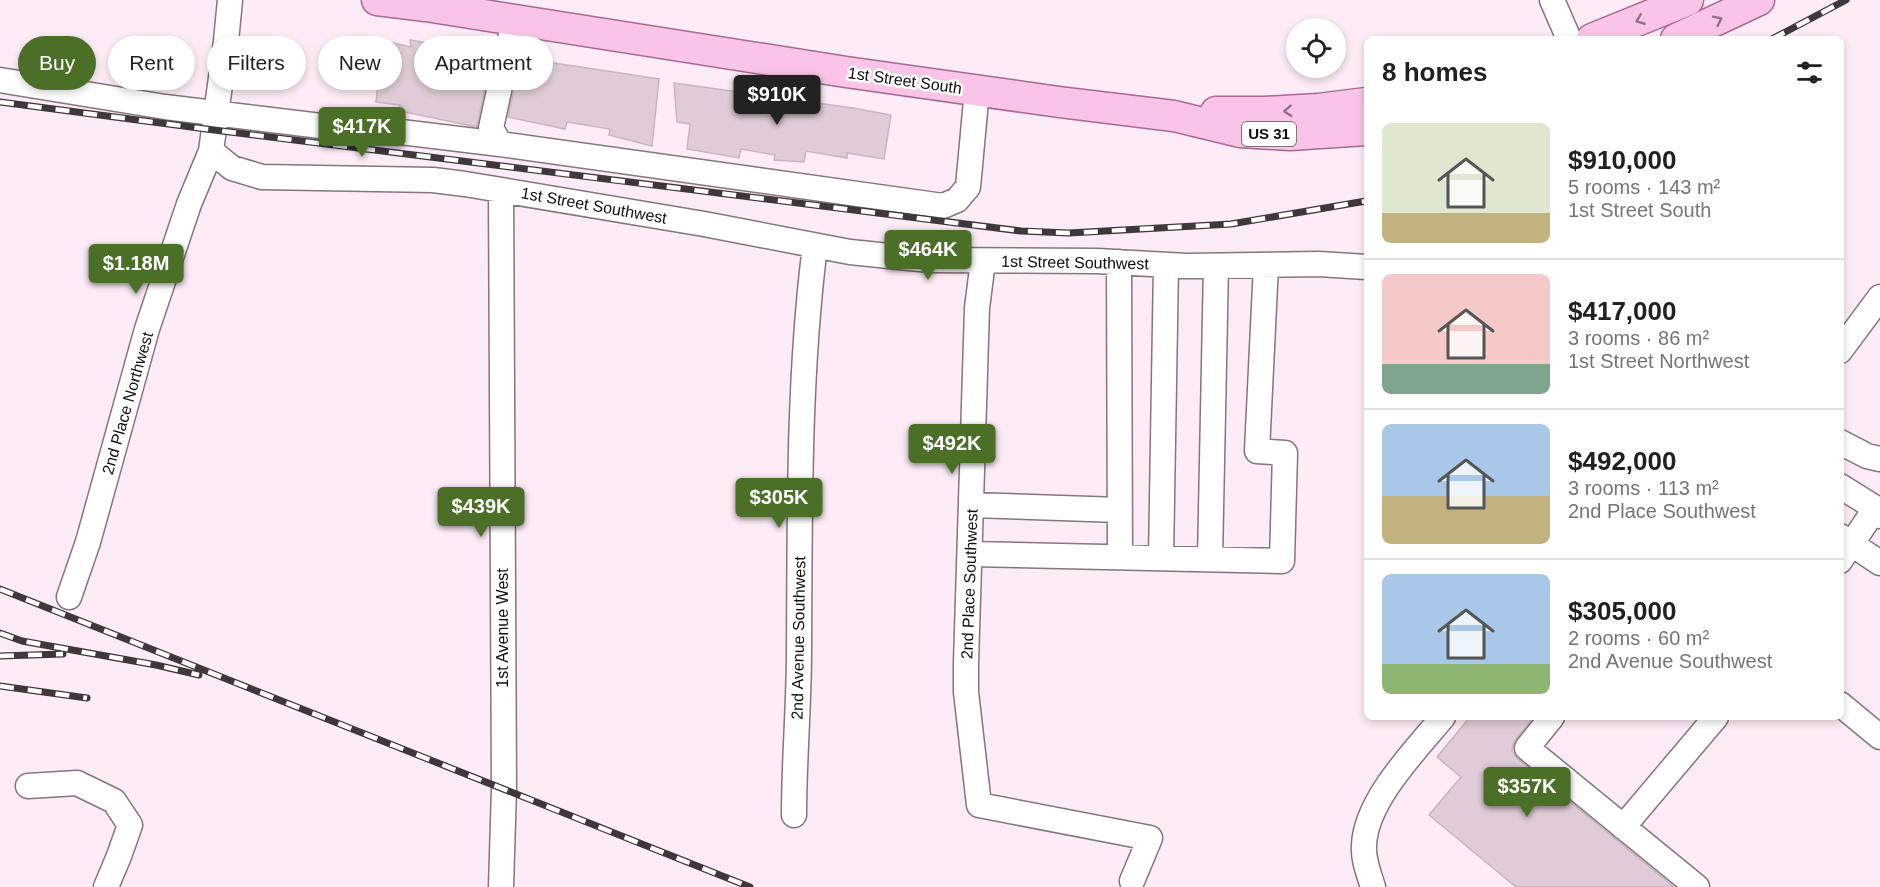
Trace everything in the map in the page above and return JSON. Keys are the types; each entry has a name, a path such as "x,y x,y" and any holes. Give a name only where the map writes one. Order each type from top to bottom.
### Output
{"main road":[{"name":"US 31","path":"377,0 504,19"},
{"path":"1599,36 1688,0"},
{"path":"1682,36 1759,0"},
{"name":"1st Street South","path":"504,19 846,72 1059,102 1174,116 1221,112 1265,112 1364,130"},
{"name":"1st Street South","path":"1325,121 1364,104"}],"street":[{"name":"2nd Place Northwest","path":"69,597 88,542 147,329 189,204 211,151 230,0"},
{"path":"1552,0 1568,36"},
{"path":"501,144 492,128 504,19"},
{"path":"0,80 121,101 329,127 376,129 501,144 943,206 957,200 968,187 977,90"},
{"name":"1st Street Southwest","path":"211,151 232,168 262,177 433,180 704,224 850,252 930,260 1119,262 1216,266 1319,264 1364,267"},
{"name":"1st Avenue West","path":"501,190 504,789 501,887"},
{"name":"2nd Avenue Southwest","path":"794,815 799,653 802,399 808,302 815,246"},
{"name":"2nd Place Southwest","path":"983,261 977,308 966,692 979,805 1150,838 1132,881"},
{"path":"1119,262 1120,557"},
{"path":"1161,558 1166,265"},
{"path":"971,554 1282,561 1285,453 1257,451 1266,265"},
{"path":"1210,560 1216,266"},
{"path":"1844,346 1880,297"},
{"path":"1844,444 1868,456 1880,459"},
{"path":"1844,489 1878,512 1845,547 1880,563"},
{"path":"972,505 1120,510"},
{"path":"1844,707 1880,736"},
{"path":"1373,887 1364,846 1370,817 1383,792 1441,720"},
{"path":"1550,720 1527,748 1697,887"},
{"path":"1623,827 1713,720"},
{"path":"28,786 77,783 114,801 130,825 106,887"}],"building":[{"path":"410,40 414,41 414,90 485,90 477,127 400,111 400,105 376,102 377,90 402,90 402,45 411,47"},
{"path":"553,63 659,79 652,146 609,135 610,129 567,122 565,129 508,117 514,90 553,90"},
{"path":"674,83 891,115 884,159 847,153 847,158 806,151 804,162 774,160 775,155 741,149 739,158 687,149 690,124 677,122"},
{"path":"1468,720 1532,720 1513,745 1512,751 1518,759 1674,887 1516,887 1429,815 1461,777 1437,757"}],"railway":[{"path":"1778,36 1846,0"},
{"path":"0,102 1021,231 1069,233 1231,224 1364,201"},
{"path":"0,589 750,887"},
{"path":"0,633 22,641 199,675"},
{"path":"0,656 63,654"},
{"path":"0,686 87,698"}]}
